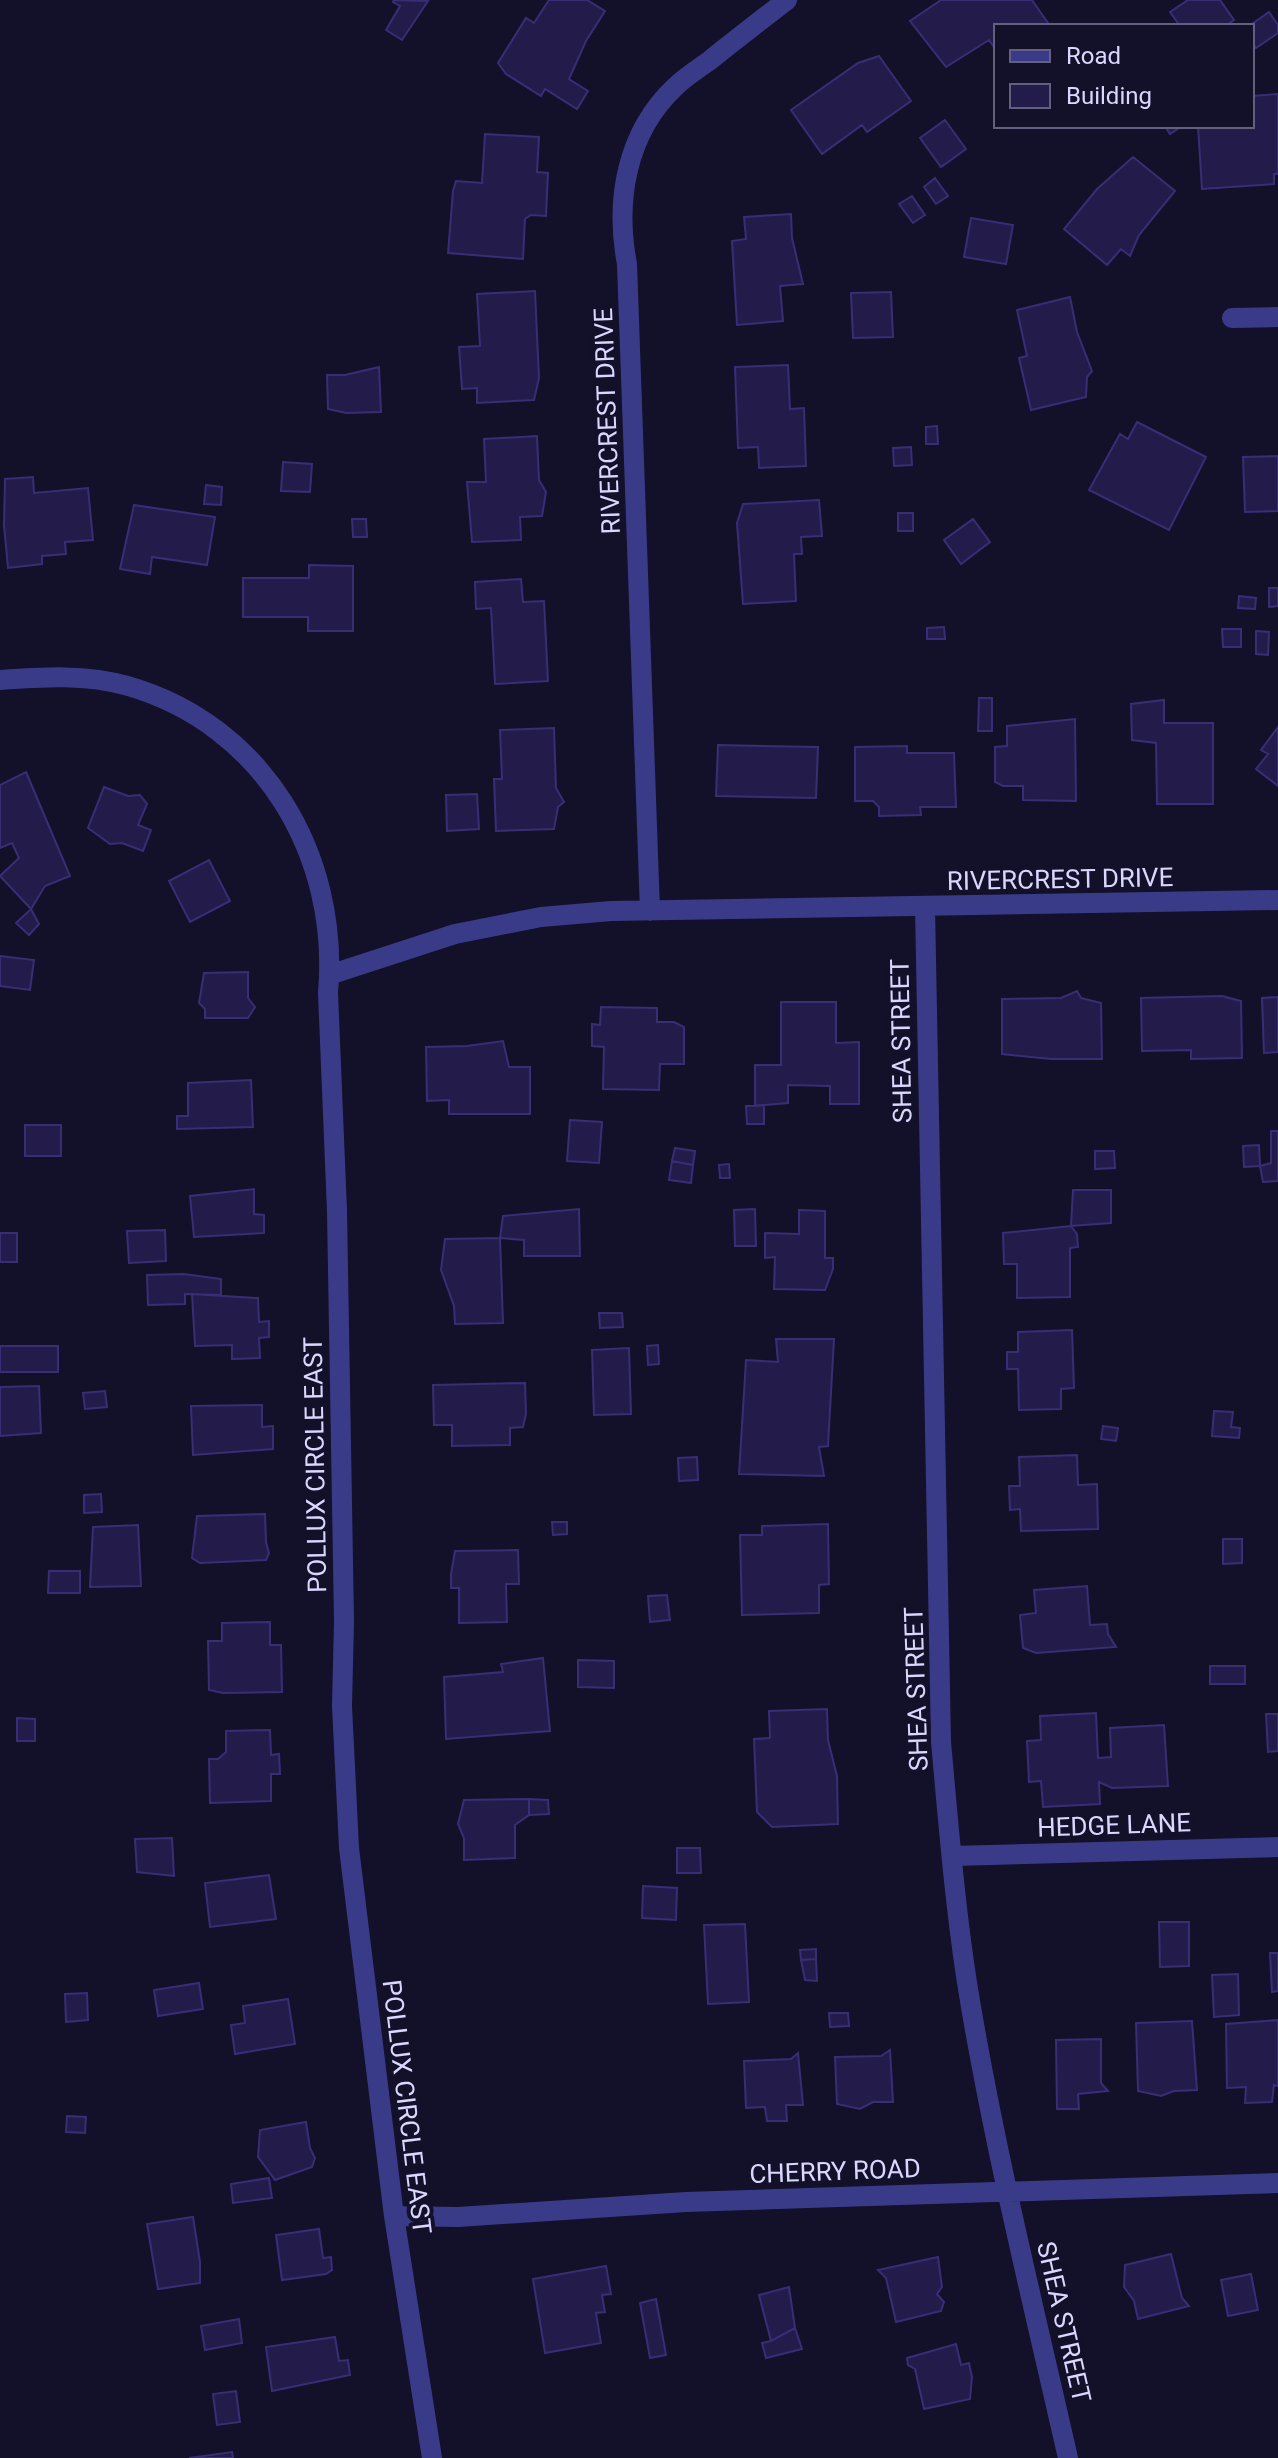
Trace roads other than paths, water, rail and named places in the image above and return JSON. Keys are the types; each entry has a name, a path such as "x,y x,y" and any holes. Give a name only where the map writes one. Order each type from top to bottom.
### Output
{"street":[{"name":"RIVERCREST DRIVE","path":"650,911 627,264 622,240 622,198 631,158 648,120 674,87 787,0"},
{"path":"1232,318 1278,317"},
{"name":"POLLUX CIRCLE EAST","path":"0,680 66,676 126,685 173,703 225,735 261,770 291,813 313,863 325,916 329,975 337,1211 344,1621 342,1706 349,1848 394,2216 432,2458"},
{"name":"RIVERCREST DRIVE","path":"329,975 455,934 541,917 611,911 1278,900"},
{"name":"SHEA STREET","path":"925,907 941,1742 970,2005 1007,2192 1068,2458"},
{"name":"HEDGE LANE","path":"952,1856 1278,1847"},
{"name":"CHERRY ROAD","path":"394,2216 458,2217 686,2202 1278,2183"}]}
